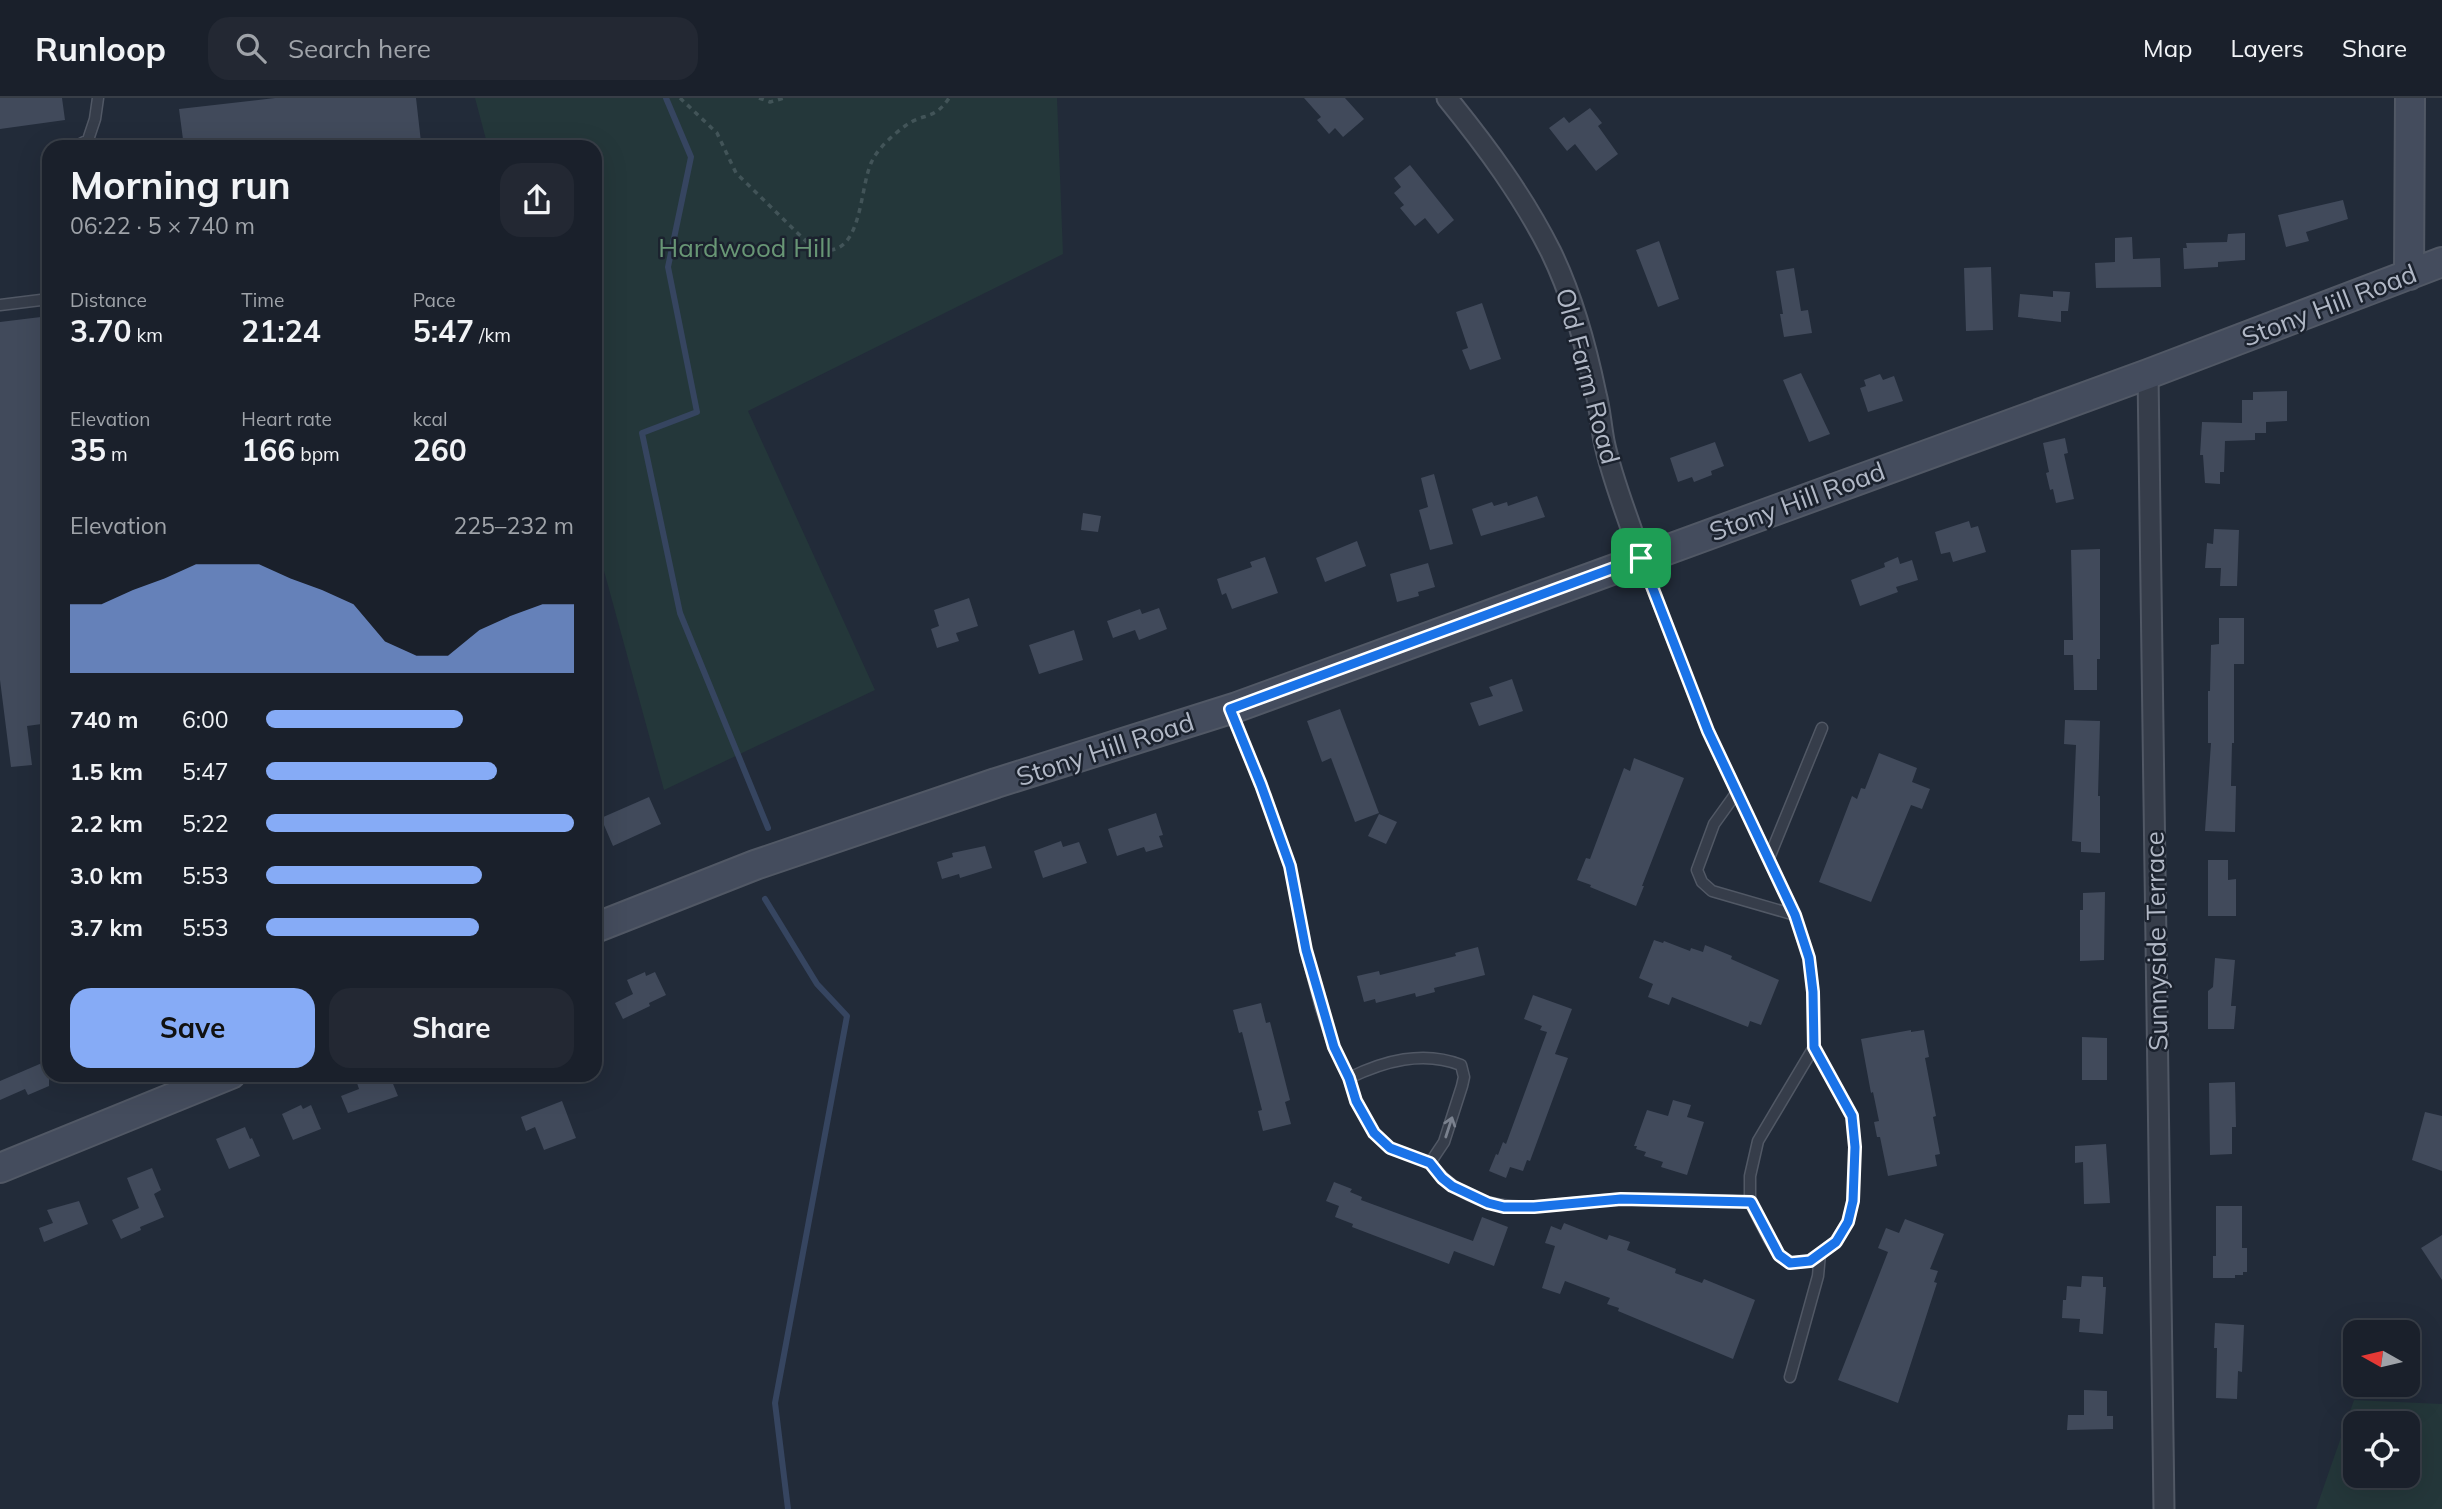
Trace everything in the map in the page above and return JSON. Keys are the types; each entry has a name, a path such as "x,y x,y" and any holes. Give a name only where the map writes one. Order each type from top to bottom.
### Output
{"main road":[{"path":"2409,275 2410,98"},
{"name":"Stony Hill Road","path":"602,925 755,865 996,783 1230,709 2148,374 2442,262"},
{"path":"0,1168 211,1082"}],"street":[{"name":"Old Farm Road","path":"1447,98 1485,145 1551,253 1582,340 1596,394 1604,442 1641,558"},
{"name":"Sunnyside Terrace","path":"2148,374 2164,1509"}],"lane":[{"path":"88,140 98,98"},
{"path":"0,305 42,300"},
{"path":"1641,558 1708,731 1795,915 1809,958 1814,1047 1852,1116 1855,1147 1853,1201 1848,1222 1836,1242 1820,1254 1810,1261 1790,1263 1779,1255 1751,1202 1750,1176 1758,1142 1814,1047"},
{"path":"1230,709 1290,866 1306,950 1334,1047 1349,1078 1356,1101 1374,1133 1390,1148 1430,1163 1452,1186 1488,1203 1504,1207 1621,1199 1751,1202"},
{"path":"1769,858 1822,729"},
{"path":"1737,792 1714,824 1702,852 1697,870 1702,882 1712,891 1795,915"},
{"path":"1349,1078 1378,1064 1423,1057 1444,1058 1461,1065 1464,1077 1462,1086 1444,1142 1430,1163"},
{"path":"1790,1377 1818,1276 1820,1254"}],"path":[{"path":"680,98 717,133 736,173 812,247 826,252 837,249 848,240 860,209 867,169 875,154 906,125 941,111 949,98"},
{"path":"759,98 771,102 784,98"}],"green space":[{"name":"Hardwood Hill","path":"475,98 1057,98 1063,254 748,411 875,690 664,790 602,564 602,140 486,140"},
{"path":"2354,1400 2442,1404 2442,1509 2316,1509 2343,1432 2343,1488 2420,1488 2420,1411 2350,1411"}],"building":[{"path":"0,98 62,98 65,120 0,129"},
{"path":"275,98 416,98 421,140 183,140 179,109"},
{"path":"1304,98 1345,98 1364,119 1343,137 1335,128 1329,134 1317,120 1321,117"},
{"path":"1590,108 1602,123 1598,126 1618,154 1596,171 1575,144 1567,151 1549,128 1564,117 1569,123"},
{"path":"1410,165 1454,220 1438,234 1425,218 1415,226 1400,208 1404,205 1394,193 1401,187 1394,178"},
{"path":"2343,200 2348,219 2306,232 2309,241 2286,247 2278,215"},
{"path":"2245,233 2245,260 2218,262 2218,267 2184,269 2183,248 2187,248 2186,243 2227,242 2228,234"},
{"path":"2132,237 2133,259 2160,258 2161,287 2096,288 2095,263 2115,262 2115,238"},
{"path":"1659,241 1679,299 1658,307 1636,250"},
{"path":"1991,267 1993,330 1966,331 1964,268"},
{"path":"1794,268 1801,311 1808,310 1812,333 1784,337 1776,271"},
{"path":"2053,291 2070,292 2068,311 2061,311 2061,322 2018,317 2020,294 2053,297"},
{"path":"1482,303 1501,359 1470,370 1462,350 1468,348 1456,312"},
{"path":"42,317 42,724 27,726 32,765 11,767 0,680 0,322"},
{"path":"1801,373 1830,434 1809,442 1783,380"},
{"path":"1880,374 1883,380 1894,376 1903,401 1868,412 1860,388 1866,386 1864,380"},
{"path":"2287,391 2287,421 2266,422 2266,433 2255,433 2255,440 2225,441 2224,472 2220,472 2220,484 2205,483 2203,455 2200,455 2202,422 2242,423 2242,400 2253,400 2253,392"},
{"path":"2065,438 2068,453 2064,454 2074,499 2056,503 2046,473 2049,472 2043,443"},
{"path":"1715,442 1724,466 1711,471 1712,475 1694,482 1692,477 1678,482 1670,458"},
{"path":"1434,474 1453,544 1430,550 1419,510 1428,507 1421,478"},
{"path":"1537,496 1545,517 1481,536 1472,509 1492,502 1494,506 1507,502 1508,506"},
{"path":"1083,513 1101,516 1098,532 1081,530"},
{"path":"1969,521 1971,528 1978,526 1986,552 1953,562 1950,552 1941,554 1935,532"},
{"path":"2214,529 2239,530 2237,586 2220,586 2221,568 2205,568 2207,543 2213,544"},
{"path":"1357,541 1366,566 1325,582 1316,558"},
{"path":"2100,549 2100,659 2097,659 2097,690 2074,690 2073,655 2064,655 2064,640 2073,640 2071,550"},
{"path":"1265,557 1278,593 1232,609 1226,593 1222,595 1217,579 1252,567 1250,562"},
{"path":"1898,557 1900,564 1912,560 1918,580 1896,587 1898,592 1860,606 1851,580 1885,567 1884,563"},
{"path":"1428,563 1435,587 1418,592 1419,596 1397,602 1390,574"},
{"path":"969,598 978,626 956,633 959,641 937,648 931,629 939,626 934,610"},
{"path":"1159,608 1167,629 1139,640 1135,630 1113,638 1107,621 1140,609 1142,614"},
{"path":"2219,618 2244,618 2244,664 2234,664 2231,786 2236,786 2235,832 2205,831 2211,743 2208,743 2208,691 2211,645 2219,644"},
{"path":"1074,630 1083,660 1039,674 1029,645"},
{"path":"1512,679 1523,711 1479,726 1470,703 1493,696 1489,687"},
{"path":"1340,709 1379,813 1355,822 1331,758 1322,762 1307,721"},
{"path":"2065,720 2100,721 2100,853 2081,852 2081,842 2072,841 2076,745 2064,744"},
{"path":"1879,753 1917,768 1912,782 1930,789 1922,809 1911,805 1871,902 1819,882 1852,796 1857,799 1861,788 1865,789"},
{"path":"1634,758 1684,778 1636,906 1577,880 1586,858 1590,859 1624,768 1630,771"},
{"path":"649,797 661,824 613,846 602,818"},
{"path":"1156,813 1163,835 1159,836 1163,847 1146,852 1144,847 1117,856 1108,829"},
{"path":"1379,814 1397,822 1386,844 1368,836"},
{"path":"1061,841 1063,847 1079,842 1087,863 1043,878 1034,851"},
{"path":"985,846 992,868 960,878 959,874 942,879 937,862 953,857 952,853"},
{"path":"2208,860 2228,860 2228,880 2236,879 2236,916 2208,916"},
{"path":"2105,892 2104,960 2080,961 2080,910 2083,910 2083,893"},
{"path":"1654,940 1690,951 1691,948 1703,952 1705,945 1779,980 1761,1025 1750,1021 1748,1027 1672,997 1669,1005 1648,997 1653,984 1639,978"},
{"path":"1478,947 1485,975 1434,988 1435,992 1416,997 1415,993 1376,1003 1375,999 1364,1002 1357,976 1379,971 1380,975 1456,956 1455,953"},
{"path":"2215,958 2235,960 2231,1006 2236,1006 2234,1029 2208,1029 2208,991 2213,987"},
{"path":"645,972 646,976 655,972 666,995 623,1019 615,1003 633,994 627,980"},
{"path":"1533,995 1572,1009 1555,1054 1568,1058 1530,1161 1527,1160 1523,1171 1510,1167 1506,1178 1489,1171 1503,1142 1506,1144 1547,1032 1540,1030 1542,1026 1524,1019"},
{"path":"1261,1003 1266,1023 1270,1022 1290,1100 1285,1102 1291,1124 1263,1131 1258,1111 1262,1110 1242,1032 1239,1033 1233,1010"},
{"path":"1924,1030 1929,1057 1925,1058 1940,1154 1935,1155 1937,1166 1888,1176 1874,1122 1879,1121 1861,1039"},
{"path":"2082,1037 2107,1038 2107,1080 2082,1080"},
{"path":"42,1063 42,1082 49,1082 49,1086 28,1095 25,1089 0,1100 0,1081"},
{"path":"392,1082 398,1096 348,1113 341,1096 359,1089 357,1083"},
{"path":"2235,1082 2236,1127 2232,1127 2232,1154 2210,1155 2209,1083"},
{"path":"1673,1100 1691,1105 1687,1117 1704,1122 1687,1175 1661,1167 1663,1162 1644,1156 1646,1152 1634,1146 1647,1110 1668,1116"},
{"path":"562,1101 576,1138 544,1150 535,1127 526,1131 521,1117"},
{"path":"301,1105 303,1109 311,1105 321,1129 293,1140 282,1114"},
{"path":"2425,1112 2442,1116 2442,1171 2412,1160"},
{"path":"245,1127 260,1156 229,1169 216,1139"},
{"path":"2106,1144 2110,1203 2084,1204 2083,1162 2075,1163 2075,1146"},
{"path":"152,1168 161,1190 154,1194 164,1217 121,1239 112,1220 139,1208 127,1178"},
{"path":"1334,1182 1352,1189 1350,1192 1362,1197 1361,1200 1473,1241 1482,1217 1508,1227 1494,1266 1454,1251 1449,1264 1352,1227 1353,1224 1335,1217 1339,1206 1326,1201"},
{"path":"79,1201 88,1224 44,1242 39,1228 53,1223 47,1210"},
{"path":"2216,1206 2242,1206 2242,1248 2247,1248 2247,1272 2235,1275 2235,1278 2213,1278"},
{"path":"1905,1219 1944,1234 1930,1269 1938,1271 1934,1282 1937,1283 1898,1403 1838,1380 1888,1252 1878,1248 1886,1228 1899,1233"},
{"path":"1564,1223 1607,1240 1609,1235 1630,1242 1627,1250 1676,1269 1675,1273 1702,1283 1704,1279 1755,1300 1733,1359 1618,1311 1619,1308 1607,1304 1610,1298 1565,1281 1560,1294 1542,1288 1555,1246 1545,1243 1551,1226 1561,1230"},
{"path":"2442,1235 2442,1280 2421,1248"},
{"path":"2082,1276 2103,1277 2103,1287 2106,1287 2103,1334 2079,1332 2080,1319 2062,1318 2067,1286 2081,1287"},
{"path":"2215,1323 2244,1325 2242,1372 2238,1371 2237,1399 2216,1398"},
{"path":"2084,1390 2107,1391 2107,1416 2113,1416 2113,1429 2067,1430 2068,1415 2084,1415"}],"waterway":[{"path":"666,98 691,157 668,267 697,412 642,433 680,613 768,828"},
{"path":"765,899 817,984 847,1016 775,1403 788,1509"}],"route":[{"path":"1641,558 1708,731 1795,915 1809,958 1814,1047 1852,1116 1855,1147 1853,1201 1848,1222 1836,1242 1810,1261 1790,1263 1779,1255 1751,1202 1621,1199 1504,1207 1488,1203 1452,1186 1430,1163 1390,1148 1374,1133 1356,1101 1349,1078 1334,1047 1306,950 1290,866 1230,709 1641,558"}]}
